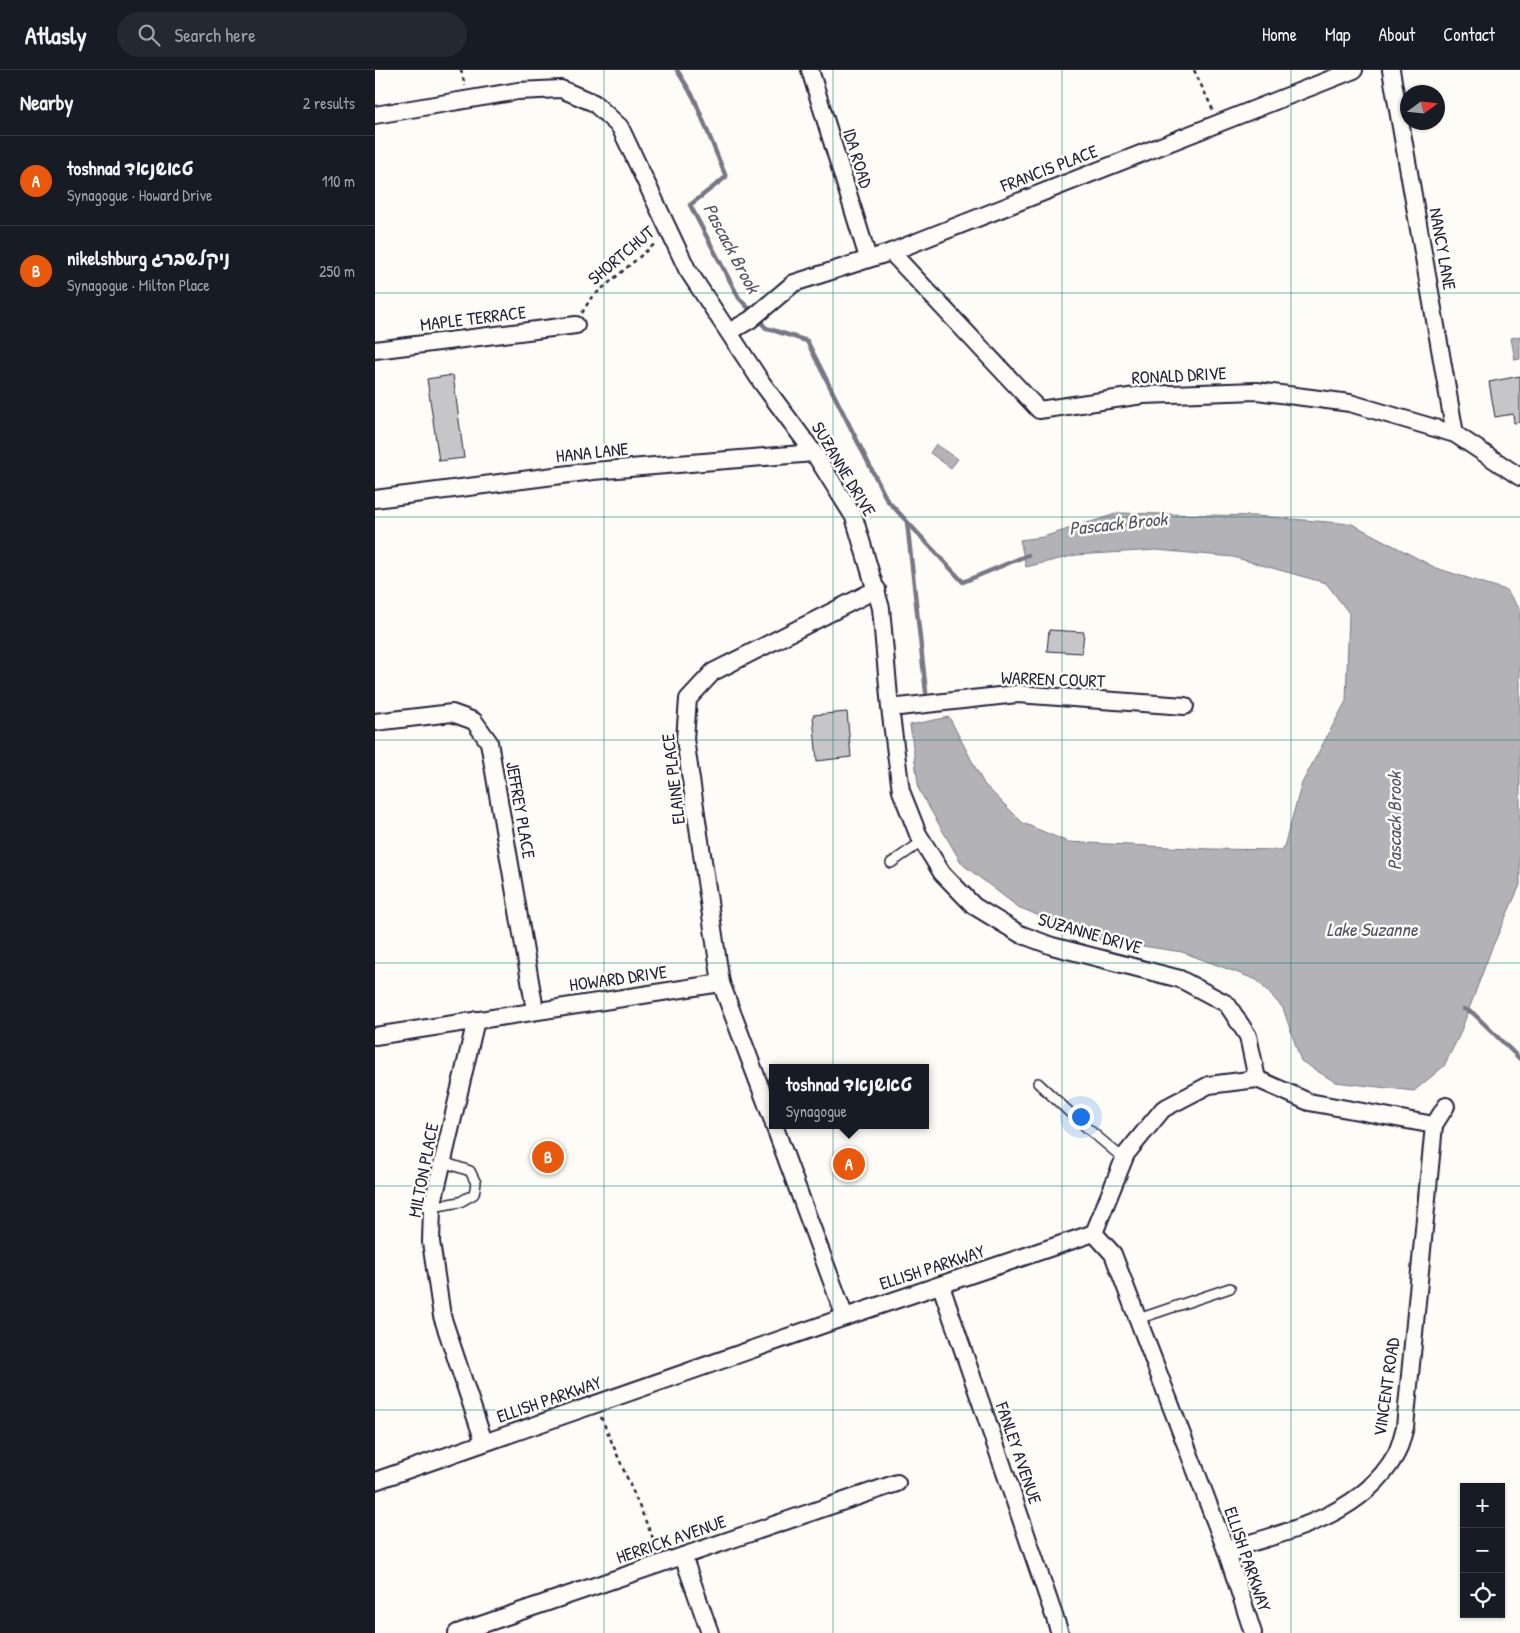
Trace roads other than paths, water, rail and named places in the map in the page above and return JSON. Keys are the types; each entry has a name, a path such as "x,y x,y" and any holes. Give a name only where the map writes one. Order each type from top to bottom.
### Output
{"street":[{"path":"812,76 826,70"},
{"name":"FRANCIS PLACE","path":"729,332 750,320 794,283 891,252 1354,70"},
{"name":"NANCY LANE","path":"1391,70 1455,434"},
{"name":"IDA ROAD","path":"812,76 868,258"},
{"name":"SUZANNE DRIVE","path":"375,115 518,91 561,89 594,103 620,127 687,269 762,383 814,453 854,517 877,588 881,608 890,708 901,791 923,842 942,873 975,906 1020,934 1052,946 1180,979 1227,1004 1248,1036 1257,1079"},
{"name":"RONALD DRIVE","path":"891,252 1039,410 1143,394 1257,391 1350,403 1455,434 1520,477"},
{"name":"MAPLE TERRACE","path":"375,350 576,326"},
{"name":"HANA LANE","path":"375,499 593,471 814,453"},
{"name":"ELAINE PLACE","path":"721,983 685,739 688,699 713,672 877,588"},
{"name":"WARREN COURT","path":"890,708 1017,694 1185,706"},
{"name":"JEFFREY PLACE","path":"375,722 452,713 474,720 489,742 535,1010"},
{"path":"721,983 769,1110"},
{"name":"HOWARD DRIVE","path":"375,1036 721,983"},
{"name":"MILTON PLACE","path":"476,1020 432,1207 431,1242 442,1316 484,1442"},
{"path":"1094,1233 1124,1159 1163,1109 1209,1085 1257,1079 1309,1102 1434,1125"},
{"name":"VINCENT ROAD","path":"1226,1550 1300,1528 1335,1511 1364,1494 1396,1455 1405,1427 1434,1125 1446,1106"},
{"path":"775,1129 845,1317"},
{"name":"ELLISH PARKWAY","path":"375,1481 845,1317 1094,1233 1113,1254 1226,1550 1253,1633"},
{"name":"FANLEY AVENUE","path":"941,1286 1060,1633"},
{"name":"HERRICK AVENUE","path":"457,1633 897,1483"},
{"path":"683,1556 710,1633"}],"lane":[{"path":"891,863 923,842"},
{"path":"1038,1083 1124,1159"},
{"path":"432,1207 460,1202 474,1194 475,1183 469,1171 443,1162"},
{"path":"1138,1319 1230,1288"}],"water":[{"path":"1520,336 1520,359 1515,360 1511,338"},
{"path":"936,444 958,459 951,468 930,453"},
{"name":"Lake Suzanne","path":"1119,513 1256,516 1352,524 1436,568 1506,590 1520,609 1520,885 1491,950 1459,1036 1444,1066 1414,1091 1335,1082 1301,1061 1283,1008 1257,980 1182,952 1096,939 1018,907 962,864 919,790 910,725 949,717 984,784 1023,823 1068,842 1210,849 1283,850 1302,783 1346,701 1349,613 1326,583 1233,557 1156,550 1076,555 1026,567 1020,540 1043,537"}],"waterway":[{"name":"Pascack Brook","path":"677,70 694,98 726,177 690,205 739,298 753,313"},
{"name":"Pascack Brook","path":"758,319 766,328 807,341 887,500 963,582 1028,555"},
{"path":"907,522 926,692"},
{"name":"Pascack Brook","path":"1464,1009 1473,1013 1520,1059"}],"place":[{"name":"nikelshburg ניקלשברג","path":"548,1157"},
{"name":"toshnad טאשנאד","path":"849,1164"}]}
